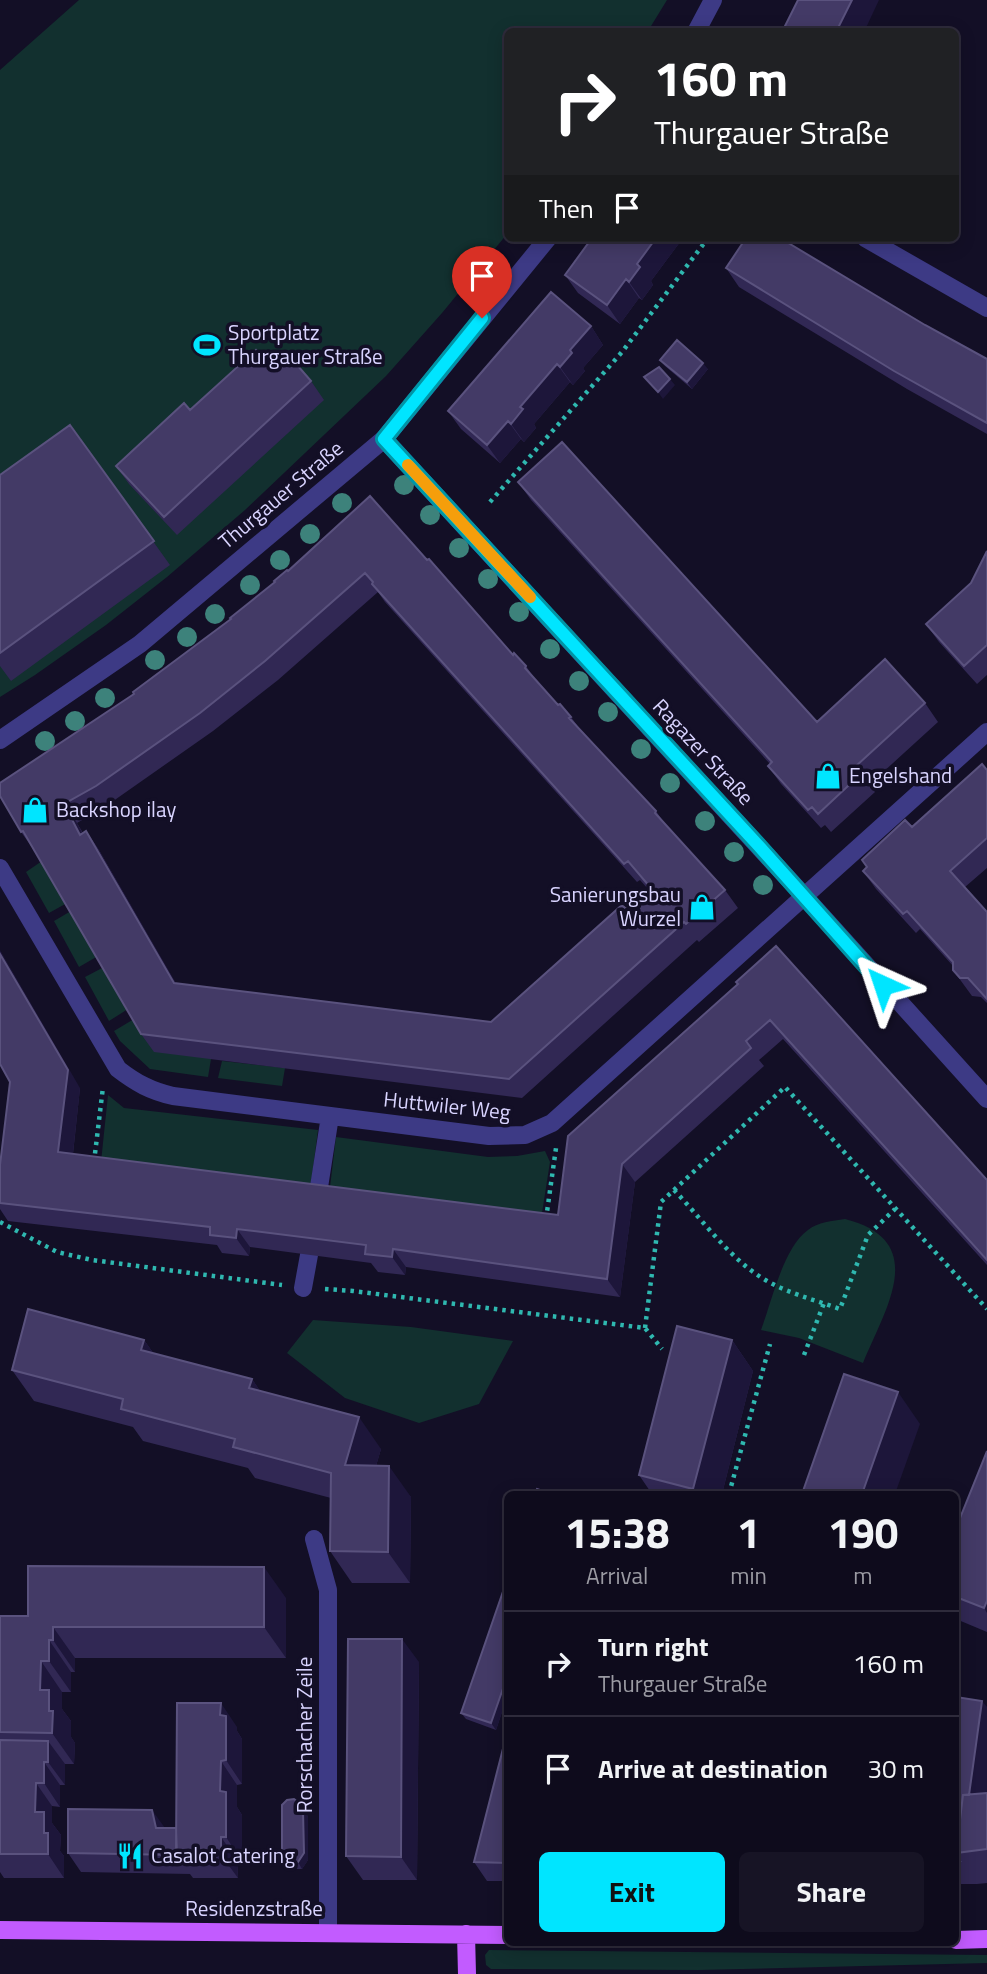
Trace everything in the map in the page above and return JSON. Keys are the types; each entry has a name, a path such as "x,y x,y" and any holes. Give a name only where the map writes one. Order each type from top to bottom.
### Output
{"main road":[{"name":"Residenzstraße","path":"0,1930 504,1935"},
{"path":"466,1934 467,1974"},
{"path":"959,1940 987,1939"}],"street":[{"path":"698,28 713,0"},
{"name":"Thurgauer Straße","path":"0,740 140,644 384,439 545,242"},
{"path":"872,242 987,308"},
{"name":"Ragazer Straße","path":"384,439 987,1099"},
{"name":"Huttwiler Weg","path":"0,868 118,1069 150,1091 330,1116 507,1136 526,1135 552,1123 987,732"},
{"path":"317,1200 330,1116"},
{"path":"303,1288 309,1255"},
{"name":"Rorschacher Zeile","path":"314,1539 328,1590 328,1933"}],"path":[{"path":"490,502 622,352 705,242"},
{"path":"645,1328 661,1202 785,1087 987,1309"},
{"path":"674,1189 737,1259 758,1275 783,1289 840,1309 868,1235 895,1209"},
{"path":"0,1222 57,1252 92,1260 645,1328 662,1349"},
{"path":"804,1355 824,1303"},
{"path":"730,1491 770,1344"}],"green space":[{"name":"Sportplatz Thurgauer Straße","path":"79,0 667,0 650,28 504,28 504,238 386,376 245,510 106,625 0,697 0,70"},
{"path":"42,861 67,903 49,913 26,872"},
{"path":"71,911 98,956 79,967 54,921"},
{"path":"104,967 128,1009 109,1021 85,977"},
{"path":"134,1019 211,1059 208,1077 150,1069 120,1041 114,1031"},
{"path":"222,1061 285,1068 282,1086 218,1078"},
{"path":"108,1095 124,1108 318,1130 311,1184 101,1162"},
{"path":"336,1137 488,1157 545,1151 550,1162 542,1213 330,1187"},
{"path":"845,1219 871,1229 887,1243 894,1260 890,1300 863,1363 799,1338 761,1330 785,1262 799,1238 816,1225"},
{"path":"313,1320 411,1327 513,1341 479,1404 419,1423 345,1398 287,1353"},
{"path":"489,1950 987,1955 987,1963 698,1970 491,1969 486,1965 485,1955"}],"building":[{"path":"798,0 852,0 838,28 784,28"},
{"path":"589,242 653,242 637,264 640,267 629,282 626,279 607,305 565,275"},
{"path":"743,242 787,242 987,359 987,423 894,371 726,268"},
{"path":"551,292 591,326 570,350 572,353 560,367 557,364 520,407 523,409 511,424 508,421 487,445 448,411"},
{"path":"677,340 703,363 687,382 660,360"},
{"path":"256,350 277,371 291,358 311,381 164,517 116,466 184,403 190,410"},
{"path":"659,367 670,379 658,392 644,377"},
{"path":"70,425 154,541 0,653 0,475"},
{"path":"562,442 817,722 885,659 925,703 856,766 862,773 818,814 812,807 808,810 768,766 772,762 518,482"},
{"path":"370,496 513,655 514,653 526,666 571,717 569,718 725,890 686,924 684,922 509,1079 141,1034 0,796 0,783 134,694 133,692 231,619","holes":["365,573 624,864 628,861 650,887 626,909 622,905 491,1022 174,983 86,831 80,835 64,804 96,786 200,713 265,661"]},
{"path":"987,551 987,645 964,666 926,624 971,583"},
{"path":"982,764 987,770 987,838 950,871 987,912 987,999 968,978 960,978 953,970 953,962 907,911 903,914 863,871 867,867 862,860 905,820 912,827"},
{"path":"776,946 987,1180 987,1260 770,1020 746,1041 751,1048 622,1164 607,1279 393,1249 392,1257 365,1254 366,1245 237,1229 236,1238 210,1235 210,1227 0,1203 0,1165 10,1082 0,1064 0,954 68,1070 58,1152 558,1215 568,1136 738,984 736,982"},
{"path":"28,1309 144,1340 141,1350 252,1379 249,1388 359,1417 345,1465 389,1466 388,1552 330,1551 331,1473 233,1447 235,1439 121,1409 123,1399 12,1370"},
{"path":"677,1326 732,1340 693,1489 639,1475"},
{"path":"844,1374 898,1392 863,1491 803,1491"},
{"path":"987,1451 987,1601 984,1608 959,1598 959,1521"},
{"path":"28,1566 264,1567 264,1627 53,1627 53,1640 49,1640 49,1661 41,1661 40,1690 49,1690 49,1711 53,1711 52,1733 0,1732 0,1616 28,1616"},
{"path":"504,1589 504,1686 491,1723 461,1713"},
{"path":"348,1639 402,1639 401,1857 346,1856"},
{"path":"959,1697 982,1701 969,1795 963,1795 959,1826"},
{"path":"177,1703 221,1703 220,1715 226,1716 226,1760 221,1761 220,1791 226,1792 226,1837 221,1837 221,1855 176,1855"},
{"path":"0,1740 48,1741 44,1783 36,1783 35,1812 44,1812 48,1854 0,1854"},
{"path":"504,1745 504,1863 474,1862"},
{"path":"987,1793 987,1849 959,1853 963,1795"},
{"path":"294,1799 302,1805 304,1853 298,1862 287,1862 282,1854 282,1805 287,1800"},
{"path":"68,1809 152,1810 156,1828 176,1828 177,1855 68,1853"}],"slow traffic":[{"path":"408,465 530,597"}],"place":[{"name":"Sportplatz Thurgauer Straße","path":"207,345"},
{"name":"Engelshand","path":"828,776"},
{"name":"Backshop ilay","path":"35,810"},
{"name":"Sanierungsbau Wurzel","path":"702,907"},
{"name":"Casalot Catering","path":"130,1856"}],"route":[{"path":"482,318 384,439 757,844 883,985"}]}
